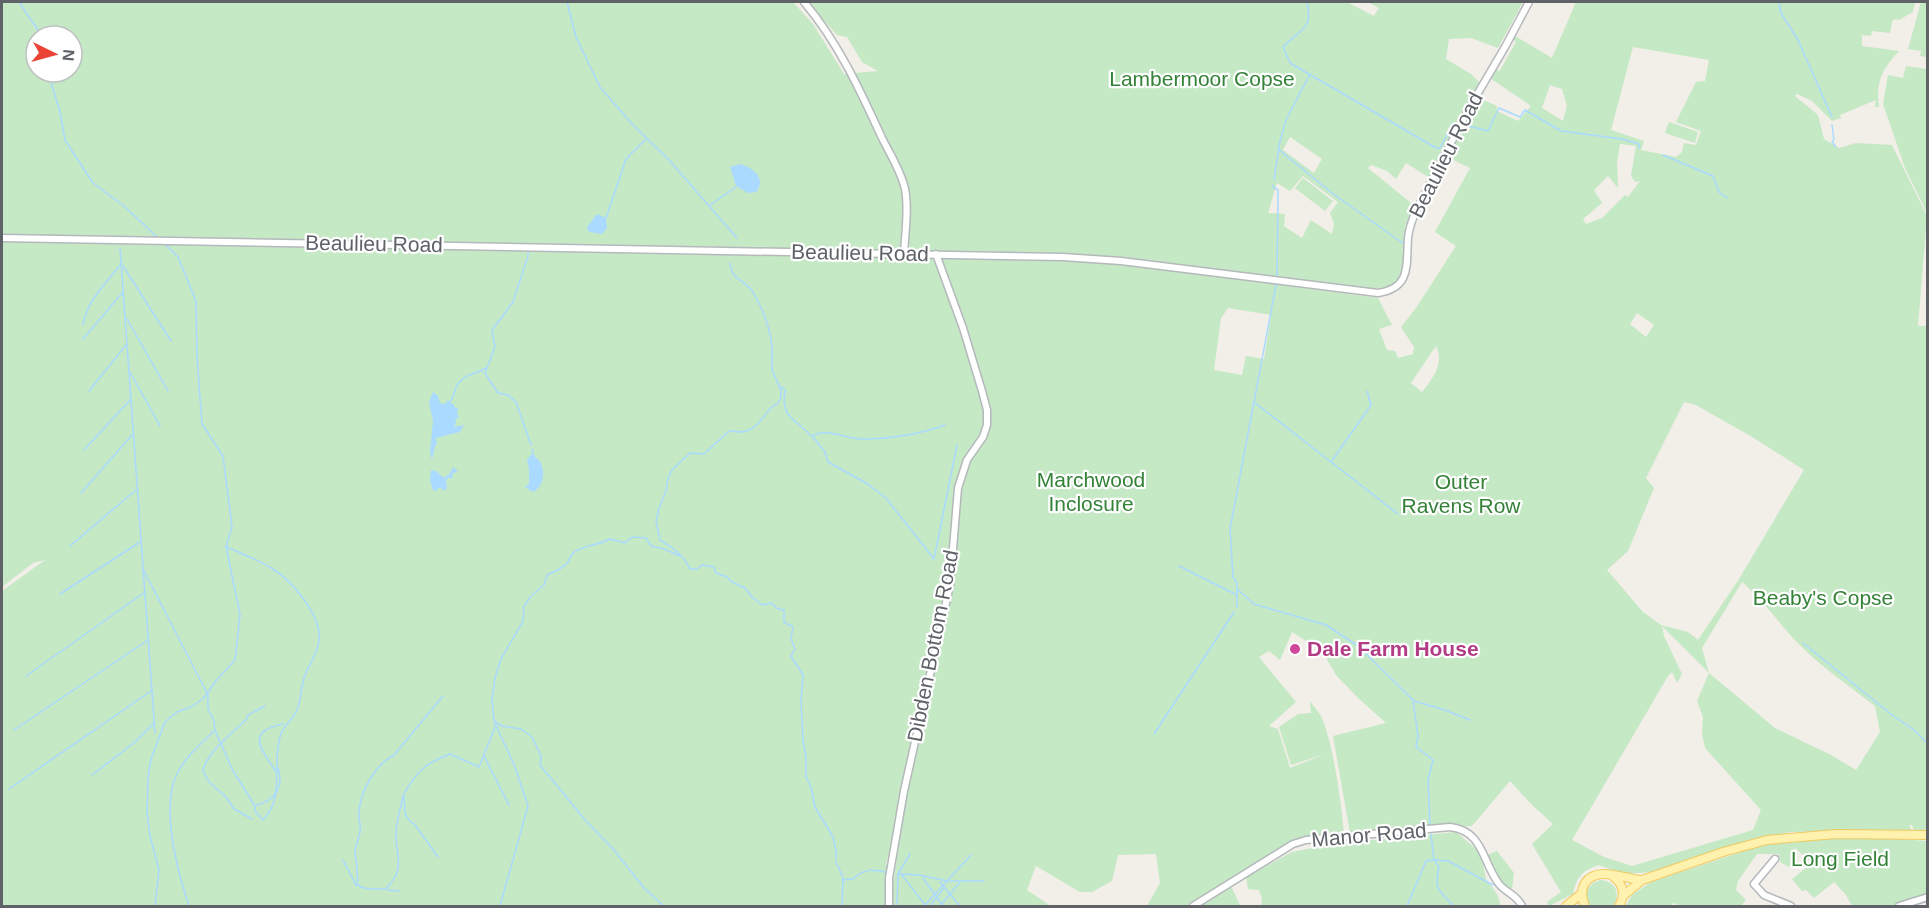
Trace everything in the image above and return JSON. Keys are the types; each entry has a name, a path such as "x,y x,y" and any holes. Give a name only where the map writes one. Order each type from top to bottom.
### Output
{"main road":[{"path":"1619,906 1623,896 1642,879 1767,840 1836,834 1928,835"},
{"path":"1566,906 1581,894 1587,880 1592,876 1599,874 1642,879"},
{"path":"1613,876 1621,884 1623,896"},
{"path":"1581,894 1586,906"}],"street":[{"path":"804,2 832,39 902,178 906,197 904,254"},
{"name":"Beaulieu Road","path":"2,238 936,254 1101,259 1357,291 1387,292 1400,283 1406,271 1410,227 1416,211 1472,102 1505,48 1528,2"},
{"name":"Dibden Bottom Road","path":"889,906 889,878 904,791 950,585 958,488 967,460 983,437 987,425 987,410 980,384 936,254"},
{"name":"Manor Road","path":"1193,906 1299,842 1450,827 1461,828 1477,842 1501,887 1514,894 1522,906"},
{"path":"1775,859 1754,884 1764,895 1791,906"},
{"path":"1899,906 1928,897"}],"green space":[{"path":"2,2 793,2 813,24 844,74 878,71 862,62 847,37 837,35 807,2 1347,2 1374,16 1379,8 1368,2 1523,2 1498,48 1471,38 1449,39 1446,59 1471,74 1480,83 1456,124 1430,178 1406,163 1396,179 1387,171 1371,165 1368,168 1416,207 1405,227 1403,270 1395,284 1387,287 1364,288 1305,280 1302,284 1227,270 1224,277 1378,298 1392,325 1379,329 1387,350 1395,351 1398,358 1413,354 1414,347 1401,327 1456,246 1435,232 1470,168 1447,157 1479,98 1497,106 1497,111 1518,121 1531,106 1490,78 1497,69 1499,72 1516,42 1513,39 1515,36 1552,58 1576,2 1915,2 1913,12 1899,20 1894,19 1890,33 1872,31 1871,36 1862,35 1862,46 1899,51 1889,63 1879,83 1879,107 1875,107 1876,100 1840,115 1841,118 1832,121 1812,101 1797,94 1795,96 1818,115 1824,139 1839,148 1856,143 1892,145 1927,216 1918,326 1928,326 1927,831 1914,831 1912,825 1909,825 1911,830 1791,832 1766,837 1651,872 1623,874 1599,865 1588,869 1581,875 1573,894 1549,906 1547,902 1561,892 1532,844 1553,824 1510,781 1472,826 1350,833 1333,736 1386,723 1336,675 1322,651 1292,632 1280,660 1269,651 1259,657 1296,702 1269,726 1278,729 1290,768 1325,754 1291,765 1279,727 1298,714 1311,713 1310,701 1320,714 1333,757 1344,835 1304,837 1186,906 1147,906 1160,883 1156,854 1118,855 1112,881 1092,892 1080,892 1036,866 1027,890 1051,906 894,906 892,893 902,821 898,821 886,863 888,869 887,906 2,906 2,591 45,560 33,563 2,587 2,239 791,253 783,248 756,250 708,246 621,248 2,235","holes":["1633,47 1709,60 1705,81 1696,82 1676,122 1701,131 1696,145 1684,143 1682,152 1676,157 1641,150 1644,141 1611,130","1550,85 1562,89 1567,106 1563,121 1542,108","1290,137 1322,159 1314,173 1283,150","1620,144 1636,146 1631,176 1635,182 1640,181 1628,197 1625,195 1602,218 1586,224 1583,219 1602,203 1594,190 1608,176 1618,188 1617,163","1303,176 1338,202 1330,213 1334,224 1332,234 1311,220 1302,238 1284,226 1285,214 1268,213 1277,183 1290,191","1228,308 1271,315 1264,359 1246,356 1242,375 1214,370 1221,318","1637,313 1654,325 1646,337 1630,324","1436,346 1438,365 1433,377 1422,392 1411,383","1684,402 1696,405 1804,470 1739,579 1698,640 1688,632 1661,625 1643,612 1607,570 1628,551 1654,488 1646,478","1742,582 1811,656 1875,706 1880,732 1856,770 1831,755 1775,728 1709,673 1702,648","1662,626 1709,673 1697,701 1703,717 1702,734 1705,748 1761,810 1753,830 1632,866 1604,857 1572,840 1668,676 1672,672 1677,683 1682,674 1664,636"]},
{"path":"1921,2 1927,2 1927,57 1920,56 1921,51 1908,49"},
{"path":"1906,66 1927,69 1927,213 1905,168 1883,104 1888,75 1903,78"},
{"path":"1669,122 1698,132 1695,143 1665,133"},
{"path":"1303,178 1333,201 1325,211 1295,188"},
{"path":"1456,832 1474,847 1482,858 1486,879 1497,894 1501,906 1261,906 1262,898 1259,890 1248,889 1246,877 1292,852 1333,844"},
{"name":"Long Field","path":"1869,837 1927,841 1927,893 1895,906 1852,906 1834,882 1814,898 1806,890 1802,891 1792,879 1812,863 1795,848 1791,853 1792,861 1789,867 1780,862 1778,854 1757,854 1738,881 1736,890 1746,900 1741,906 1683,906 1672,903 1672,906 1626,906 1632,895 1651,882 1768,843 1814,838"},
{"path":"1497,851 1514,873 1512,889 1503,885 1487,855"},
{"path":"1601,880 1610,883 1616,889 1617,897 1613,906 1590,906 1588,902 1588,890 1592,884"},
{"path":"1231,886 1240,905 1244,906 1201,906"}],"water":[{"path":"740,164 757,174 760,182 756,192 748,193 736,186 730,167"},
{"path":"597,214 606,218 607,228 602,234 589,232 587,227"},
{"path":"433,392 438,396 440,403 445,404 448,400 458,408 459,417 455,420 454,427 464,425 460,432 436,438 437,444 432,460 430,452 433,421 429,402"},
{"path":"533,452 541,464 543,473 540,486 533,492 525,487 529,484 527,460"},
{"path":"453,467 458,471 452,474 453,479 449,477 446,480 447,488 444,491 440,487 436,491 433,490 430,480 431,470 444,478"}],"waterway":[{"path":"19,2 34,24"},
{"path":"567,2 576,37 600,87 632,124 669,160 737,238"},
{"path":"1307,2 1307,24 1283,47 1290,63 1436,148 1440,148 1453,123 1456,124"},
{"path":"1779,2 1781,13 1798,40 1832,117"},
{"path":"1274,180 1286,120 1310,74"},
{"path":"52,84 65,140 93,183 124,206 157,237"},
{"path":"1464,125 1488,131 1499,108 1520,117 1525,110 1561,131 1622,139 1639,144 1639,148"},
{"path":"1832,125 1834,140 1832,142 1836,147"},
{"path":"606,218 626,159 646,139"},
{"path":"1278,149 1332,193 1404,244"},
{"path":"1663,155 1713,176 1719,192 1727,198"},
{"path":"1273,185 1278,190 1277,277"},
{"path":"710,205 736,187"},
{"path":"155,906 159,870 147,814 151,759 165,722 177,712 191,707 204,698 235,660 240,614 226,547 232,527 223,456 202,424 196,301 178,257 165,244"},
{"path":"120,248 155,733"},
{"path":"528,250 513,302 492,330 495,347 485,373 498,393 508,395 516,402 531,445"},
{"path":"83,325 93,299 122,263"},
{"path":"730,263 737,278 751,289 766,319 772,346 772,369 780,388 780,400 751,429 742,432 729,431 704,454 690,453 672,470 656,522 660,540 681,555 690,569 697,569 702,565 714,567 716,573 745,588 762,605 772,603 776,608 784,610 784,622 793,627 791,639 795,649 791,656 803,675 801,701 806,777 811,787 815,807 833,837 836,859"},
{"path":"123,266 171,341"},
{"path":"1237,607 1237,583 1233,577 1230,529 1276,285"},
{"path":"83,339 123,292"},
{"path":"127,319 168,391"},
{"path":"89,391 126,345"},
{"path":"449,403 460,381 486,368"},
{"path":"130,372 160,426"},
{"path":"780,386 785,390 784,400 787,413 811,436"},
{"path":"1254,402 1331,462 1371,405 1367,391"},
{"path":"84,450 130,400"},
{"path":"945,425 914,434 883,438 856,439 824,433 812,436 825,452 828,462 866,483 886,498 934,559 957,445"},
{"path":"81,493 132,435"},
{"path":"1331,462 1398,514"},
{"path":"70,546 136,490"},
{"path":"500,906 528,806 515,767 494,721 492,700 501,659 523,621 524,606 531,596 544,585 547,575 563,567 573,553 610,539 625,543 632,537 646,538 651,546 680,556"},
{"path":"60,594 140,542"},
{"path":"143,569 208,695 208,709 232,769 255,806 255,811 263,820 274,802 281,733 297,710 304,678 318,645 319,631 311,610 289,582 268,566 227,547"},
{"path":"1179,566 1237,595"},
{"path":"1237,589 1254,604 1326,625 1358,646 1413,700 1418,736 1416,747 1433,760 1428,780 1430,825"},
{"path":"26,676 145,592"},
{"path":"1154,734 1234,612"},
{"path":"14,730 148,640"},
{"path":"1803,643 1914,730 1928,744"},
{"path":"9,789 151,691"},
{"path":"404,793 396,831 398,862 396,874 386,889 360,887 357,885 355,853 360,833 359,814 362,796 375,771 394,755 443,696"},
{"path":"1414,701 1470,720"},
{"path":"252,819 234,809 226,797 209,782 203,771 209,757 221,743 246,720 248,715 265,706"},
{"path":"495,722 502,726 521,729 532,737 541,756 540,765 645,889 664,906"},
{"path":"92,775 135,742 153,724"},
{"path":"276,772 262,749 260,737 271,727 283,724"},
{"path":"405,792 423,768 450,754 479,767 495,727"},
{"path":"189,906 173,841 170,806 172,790 183,763 214,731"},
{"path":"484,756 509,805"},
{"path":"257,805 269,800 277,791 280,781 278,768"},
{"path":"404,797 405,814 438,857"},
{"path":"1407,906 1426,861 1434,860 1431,834"},
{"path":"898,874 910,854"},
{"path":"925,905 971,855"},
{"path":"343,860 356,885"},
{"path":"1435,860 1448,861 1493,885"},
{"path":"1435,861 1439,867 1437,885 1454,906"},
{"path":"836,862 843,877 842,906"},
{"path":"843,880 853,879 867,871 885,872"},
{"path":"897,904 898,874 919,875 947,881 984,881"},
{"path":"901,874 926,906"},
{"path":"923,878 943,906"},
{"path":"940,882 960,906"},
{"path":"940,906 960,882"},
{"path":"930,906 944,888"},
{"path":"388,890 399,891"}],"place":[{"name":"Dale Farm House","path":"1295,649"}],"park label":[{"name":"Lambermoor Copse","path":"1202,79"},
{"name":"Marchwood Inclosure","path":"1091,492"},
{"name":"Outer Ravens Row","path":"1461,494"},
{"name":"Beaby's Copse","path":"1823,598"}]}
